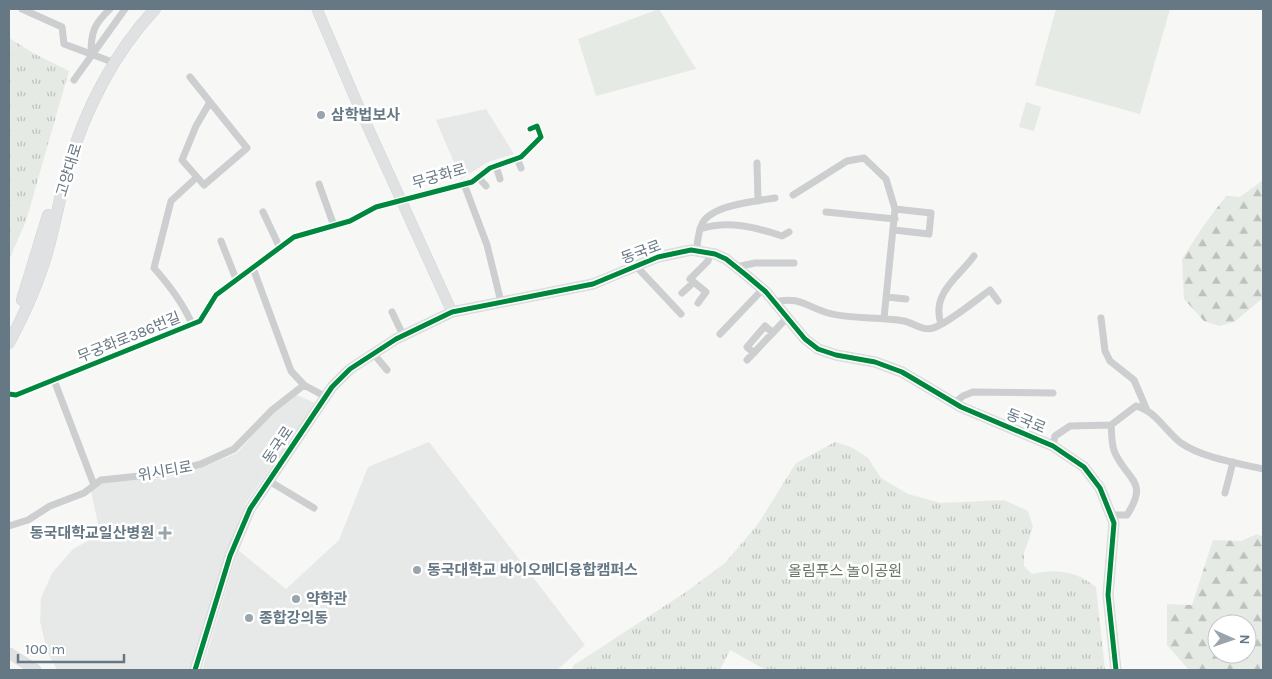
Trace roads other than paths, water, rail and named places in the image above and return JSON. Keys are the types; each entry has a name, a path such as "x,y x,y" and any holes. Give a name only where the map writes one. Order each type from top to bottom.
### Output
{"main road":[{"name":"고양대로","path":"9,330 23,300 62,165 82,112 144,9"},
{"name":"고양대로","path":"9,343 30,299 44,262 68,167 89,110 112,62 155,9"}],"street":[{"path":"22,9 62,27 64,44 112,62"},
{"path":"91,54 91,38 96,22 110,9"},
{"path":"74,80 125,9"},
{"name":"무궁화로","path":"317,9 452,312"},
{"path":"190,77 247,148 204,185 182,160 196,126 210,102"},
{"name":"무궁화로","path":"402,201 464,184 496,166 517,158 541,137 537,126 530,129"},
{"path":"517,158 521,168"},
{"path":"793,195 841,164 864,158 886,180 896,209 884,318"},
{"path":"757,163 758,201"},
{"path":"496,166 500,179"},
{"path":"192,324 185,308 154,268 171,201 197,177"},
{"path":"478,177 486,186"},
{"path":"319,184 334,226"},
{"path":"464,184 486,245 501,302"},
{"path":"696,251 700,229 707,216 735,205 775,198"},
{"name":"무궁화로386번길","path":"9,394 16,395 200,321 216,295 279,246 310,230 350,221 376,208 402,201"},
{"path":"894,230 929,234 931,214 896,209"},
{"path":"263,212 279,246"},
{"path":"826,212 895,219"},
{"path":"700,229 714,225 754,226 782,236 789,232"},
{"path":"221,241 236,279"},
{"name":"동국로","path":"195,670 240,531 250,509 326,396 350,369 403,335 452,312 593,284 658,257 696,251 710,253 736,267 763,289 794,326 818,349 836,355 889,366 954,403 1053,446 1069,456 1093,477 1112,515 1114,534 1108,572 1108,595 1116,670"},
{"path":"698,303 706,292 690,279 708,261 710,253"},
{"path":"941,324 938,315 941,296 951,280 974,256"},
{"path":"736,267 755,263 794,263"},
{"path":"636,266 681,314"},
{"path":"253,268 292,371 304,385 326,396"},
{"path":"682,293 694,282"},
{"path":"720,334 763,289"},
{"path":"794,326 786,326 778,316 777,306 795,299 817,310 844,317 884,318 909,322 919,328 932,328 941,324 990,290 998,301"},
{"path":"887,297 906,299"},
{"path":"392,312 403,335"},
{"path":"1101,318 1107,356 1110,361 1134,380 1146,408 1179,442 1192,449 1263,469"},
{"path":"747,360 783,322"},
{"path":"374,353 386,370"},
{"path":"54,380 94,485"},
{"name":"위시티로","path":"9,526 28,520 50,506 84,493 101,480 168,473 202,464 234,449 272,410 304,385"},
{"path":"954,403 963,396 973,392 1053,393"},
{"path":"1053,446 1055,436 1070,426 1110,425 1136,406 1146,408"},
{"path":"1110,425 1114,451 1136,482 1137,500 1127,515 1112,515"},
{"path":"1225,493 1233,462"},
{"name":"동국로","path":"269,481 314,508"},
{"path":"9,653 36,670"}],"place":[{"name":"삼학법보사","path":"321,115"},
{"name":"동국대학교일산병원","path":"165,533"},
{"name":"동국대학교 바이오메디융합캠퍼스","path":"417,570"},
{"name":"약학관","path":"296,599"},
{"name":"종합강의동","path":"249,618"}],"park label":[{"name":"올림푸스 놀이공원","path":"845,571"}]}
